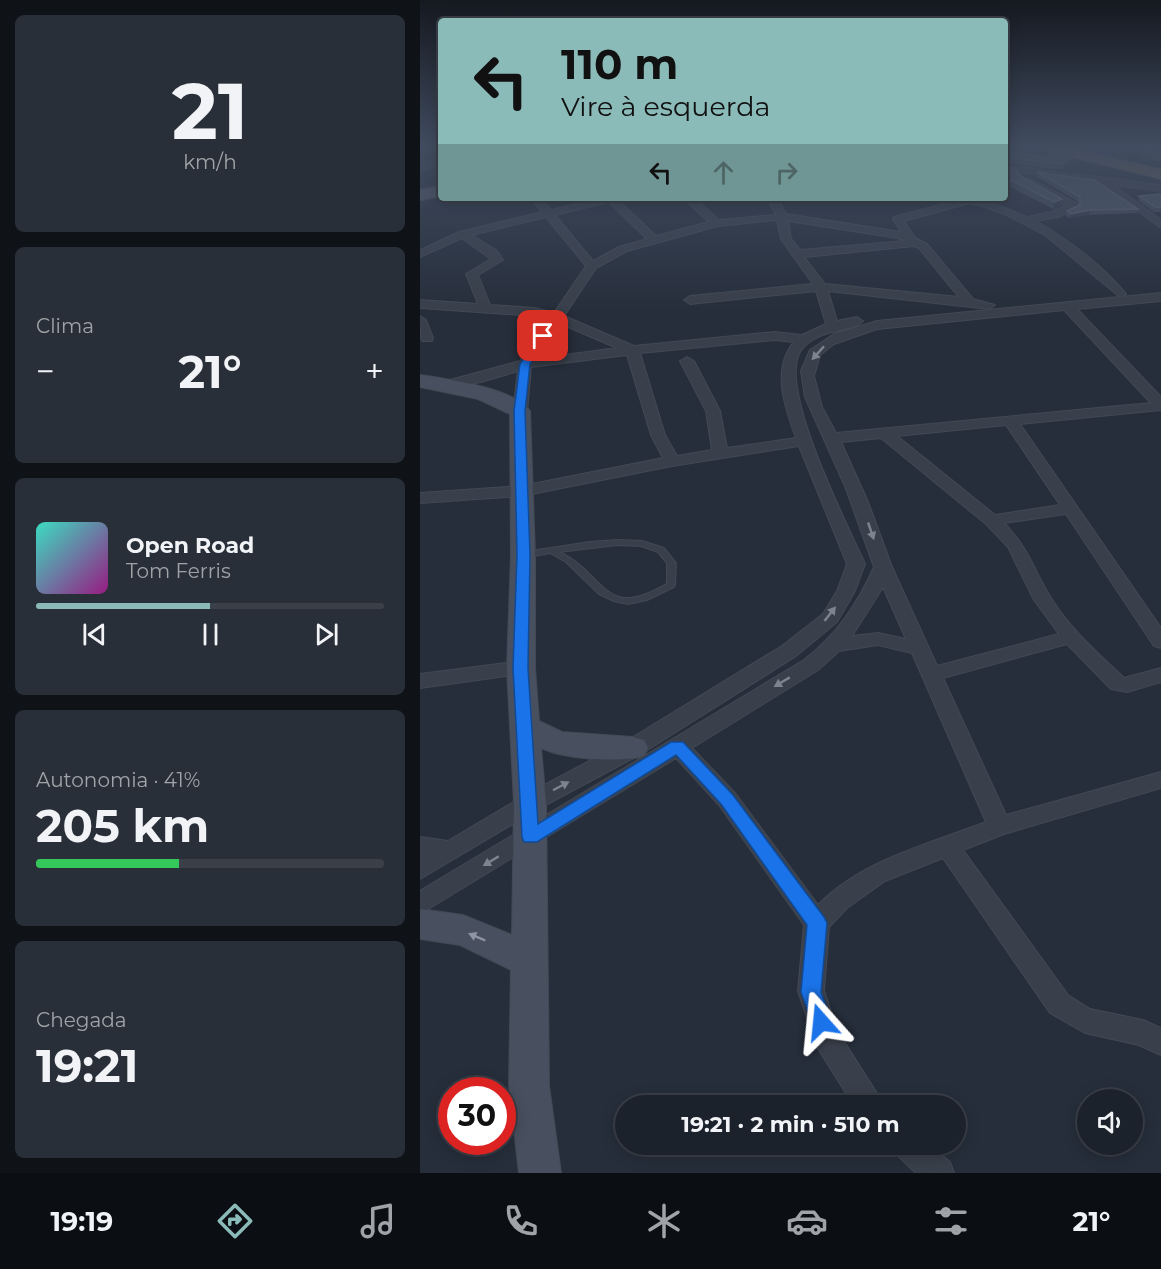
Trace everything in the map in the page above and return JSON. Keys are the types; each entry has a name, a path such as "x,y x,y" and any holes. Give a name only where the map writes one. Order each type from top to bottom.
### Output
{"street":[{"path":"538,202 592,266"},
{"path":"420,254 463,234 597,202"},
{"path":"616,202 655,241"},
{"path":"692,202 717,223"},
{"path":"774,202 782,217 786,239 821,287 829,320 834,326"},
{"path":"957,202 898,219 969,302"},
{"path":"974,202 1028,220 1052,234 1120,294"},
{"path":"1028,220 1054,215 1074,206 1066,202"},
{"path":"1130,202 1161,225"},
{"path":"539,1172 529,1086 530,803 521,668 538,553 522,491 520,411 525,364 592,266 623,249 717,223 782,217 890,232 914,240"},
{"path":"463,234 488,248 497,260 472,274 484,308"},
{"path":"796,254 914,240"},
{"path":"690,300 821,287 989,305"},
{"path":"444,386 481,378 525,364 632,350 775,336 804,339 834,326 872,318 1161,290"},
{"path":"999,826 883,567 870,527 832,438 813,404 808,381 810,362 820,347 856,330 877,325 1161,297"},
{"path":"420,304 560,312 632,350 658,435 672,461"},
{"path":"1066,305 1161,406"},
{"path":"420,320 427,338"},
{"path":"420,869 448,850 530,803 633,748 789,651 830,618 846,591 856,564 804,441 788,382 789,359 804,339"},
{"path":"687,361 713,411 720,453"},
{"path":"420,381 506,401 520,411"},
{"path":"832,438 1161,406"},
{"path":"1011,422 1069,509 1158,632"},
{"path":"885,433 919,464 992,520 1016,545 1043,600 1071,637 1118,684 1127,685 1161,675"},
{"path":"420,498 522,491 672,461 804,441"},
{"path":"992,520 1069,509"},
{"path":"420,904 811,665 836,645 867,604 883,567"},
{"path":"931,674 1071,637"},
{"path":"836,645 878,639 921,649"},
{"path":"420,681 521,668"},
{"path":"525,728 556,742 572,745 633,748"},
{"path":"677,746 727,799 817,923"},
{"path":"864,1095 826,1038 811,992 817,923 838,901 877,874 999,826 1161,780"},
{"path":"420,846 448,850"},
{"path":"948,847 1059,1004 1084,1020 1143,1033 1161,1042"},
{"path":"420,924 430,923 468,933 530,962"},
{"path":"919,1155 939,1173"}],"lane":[{"path":"615,541 637,541 659,549 668,557 674,576 671,585 655,595 629,600 611,598 595,588 563,556 538,553 615,541"}],"building":[{"path":"1080,202 1127,202 1138,209 1090,210 1071,214 1067,211 1080,205"},
{"path":"1147,202 1161,202 1161,207 1155,207"}],"route":[{"path":"543,336 525,364 520,411 523,555 521,668 530,803 530,837 677,746 727,799 817,923 811,992 821,1022"}]}
